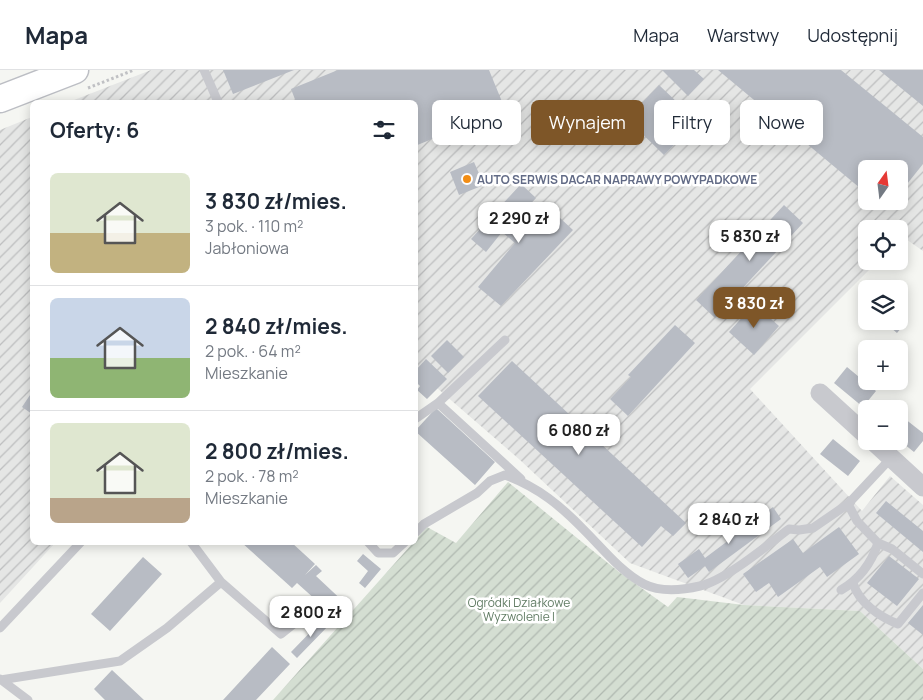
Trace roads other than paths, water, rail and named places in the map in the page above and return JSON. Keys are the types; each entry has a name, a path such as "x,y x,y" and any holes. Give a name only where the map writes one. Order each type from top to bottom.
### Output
{"street":[{"path":"0,99 81,79"},
{"path":"820,393 858,428"},
{"path":"883,450 923,487"}],"lane":[{"path":"204,70 217,100"},
{"path":"418,418 438,402 505,340"},
{"path":"438,402 525,482"},
{"path":"418,530 424,524 477,493 490,481 506,475 525,482 544,493 565,511 624,570 644,584 661,590 701,586 728,573 789,529 814,528 848,504 891,458"},
{"path":"848,504 857,522 878,543 892,548 923,574"},
{"path":"841,590 853,583 864,571 874,555 878,543"},
{"path":"0,628 78,545"},
{"path":"193,545 221,582 281,634 311,610"},
{"path":"371,545 378,553 393,553 402,545"},
{"path":"0,679 120,661 167,628 221,582"},
{"path":"853,583 856,594 863,601 884,619 898,624 923,593"},
{"path":"0,679 28,700"}],"place":[{"name":"AUTO SERWIS DACAR NAPRAWY POWYPADKOWE","path":"467,179"}],"park label":[{"name":"Ogródki Działkowe Wyzwolenie I","path":"519,609"}]}
